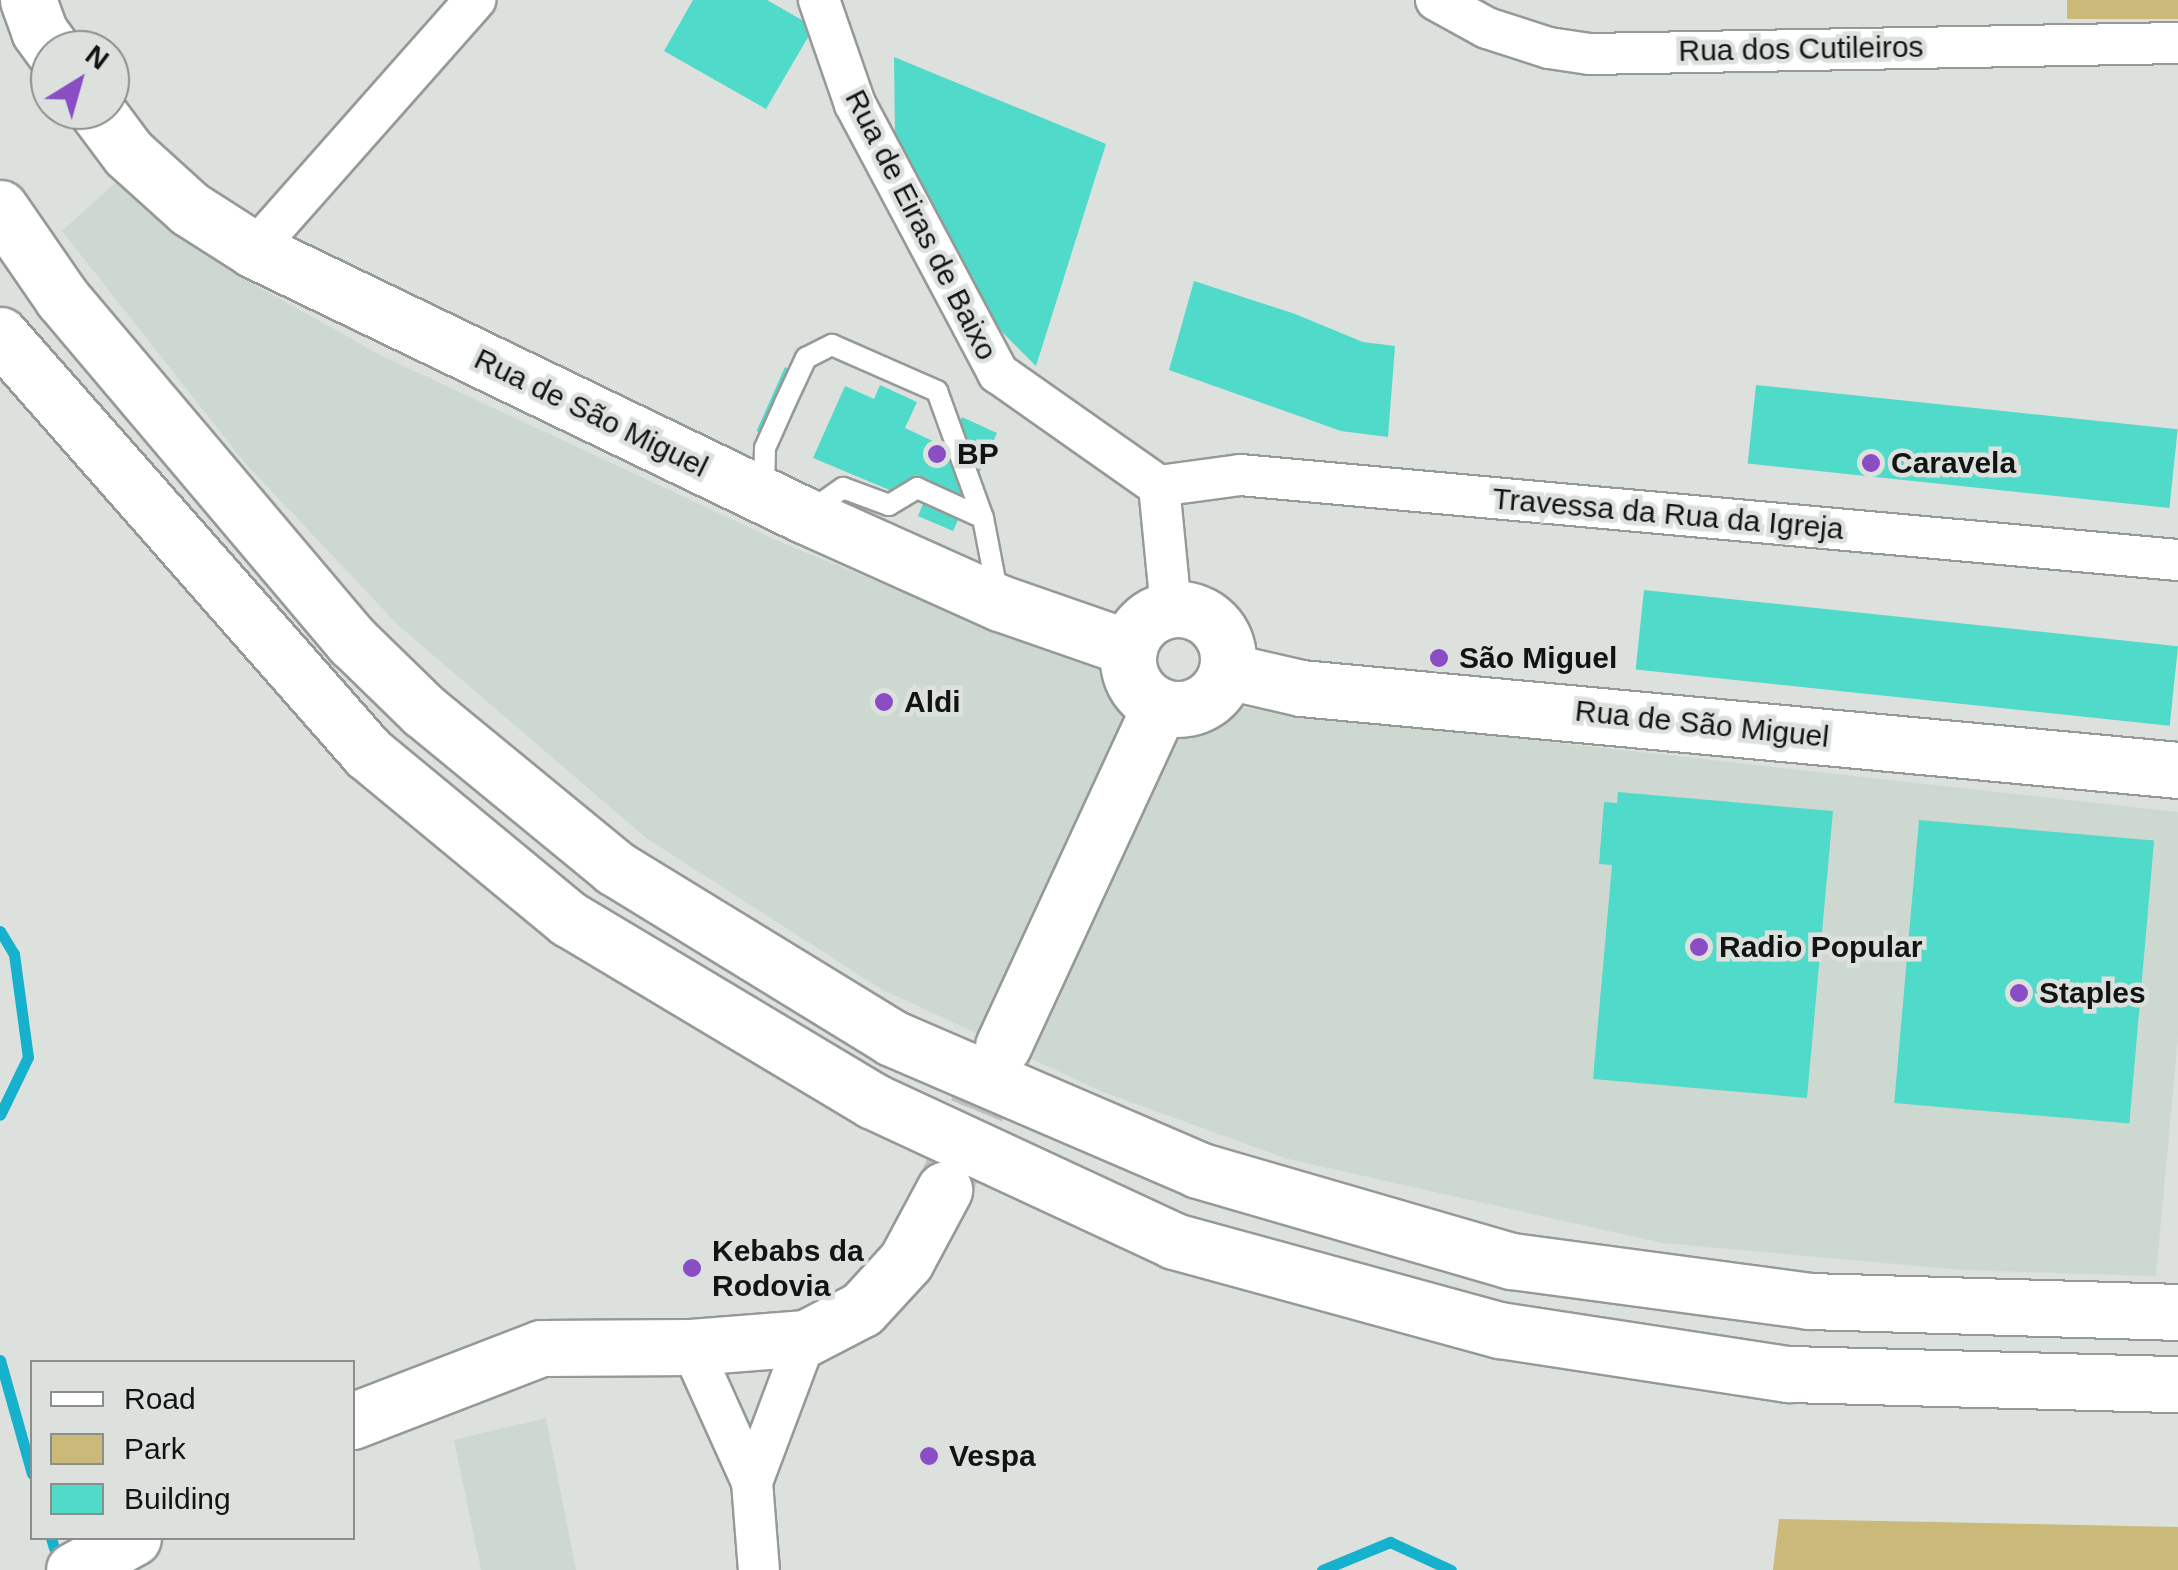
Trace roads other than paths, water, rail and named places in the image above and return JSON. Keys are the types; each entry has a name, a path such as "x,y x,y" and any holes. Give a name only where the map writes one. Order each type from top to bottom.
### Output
{"main road":[{"path":"28,0 39,30"},
{"name":"Rua de São Miguel","path":"111,130 128,153 190,209 254,250 784,506 1000,603 1129,648"},
{"path":"0,208 62,298 353,642 424,711 615,868 892,1038 1198,1170 1511,1261 1809,1301 2178,1312"},
{"path":"0,335 368,753 569,919 873,1102 1174,1241 1500,1330 1788,1374 2178,1384"},
{"path":"1170,609 1202,615 1215,625 1224,638 1226,671 1213,696 1201,704 1174,709 1147,699 1130,676 1129,648 1144,622 1170,609"},
{"name":"Rua de São Miguel","path":"1226,671 1301,688 2178,770"},
{"path":"1003,1046 1160,706"},
{"path":"355,1420 541,1348 690,1347 806,1338 862,1308 906,1262 944,1190"},
{"path":"74,1570 129,1540"}],"street":[{"path":"254,250 475,0"},
{"name":"Rua de Eiras de Baixo","path":"819,0 855,104 998,373 1159,486"},
{"name":"Rua dos Cutileiros","path":"1436,0 1487,28 1549,48 1590,54 2178,43"},
{"name":"Travessa da Rua da Igreja","path":"1159,486 1240,476 2178,560"},
{"path":"1159,486 1170,609"},
{"path":"752,1482 806,1338"},
{"path":"690,1347 752,1482 758,1570"}],"lane":[{"path":"983,518 918,488 889,506 843,488 784,506 765,448 806,358 832,345 937,391 983,518 1000,603"}],"waterway":[{"path":"0,931 14,954 28,1057 0,1115"},
{"path":"0,1360 30,1467"},
{"path":"52,1540 54,1548"},
{"path":"1322,1570 1390,1542 1451,1570"}],"tunnel":[{"path":"945,1187 1003,1046"}],"place":[{"name":"BP","path":"937,454"},
{"name":"Caravela","path":"1871,463"},
{"name":"São Miguel","path":"1439,658"},
{"name":"Aldi","path":"884,702"},
{"name":"Radio Popular","path":"1699,947"},
{"name":"Staples","path":"2019,993"},
{"name":"Kebabs da Rodovia","path":"692,1268"},
{"name":"Vespa","path":"929,1456"}]}
